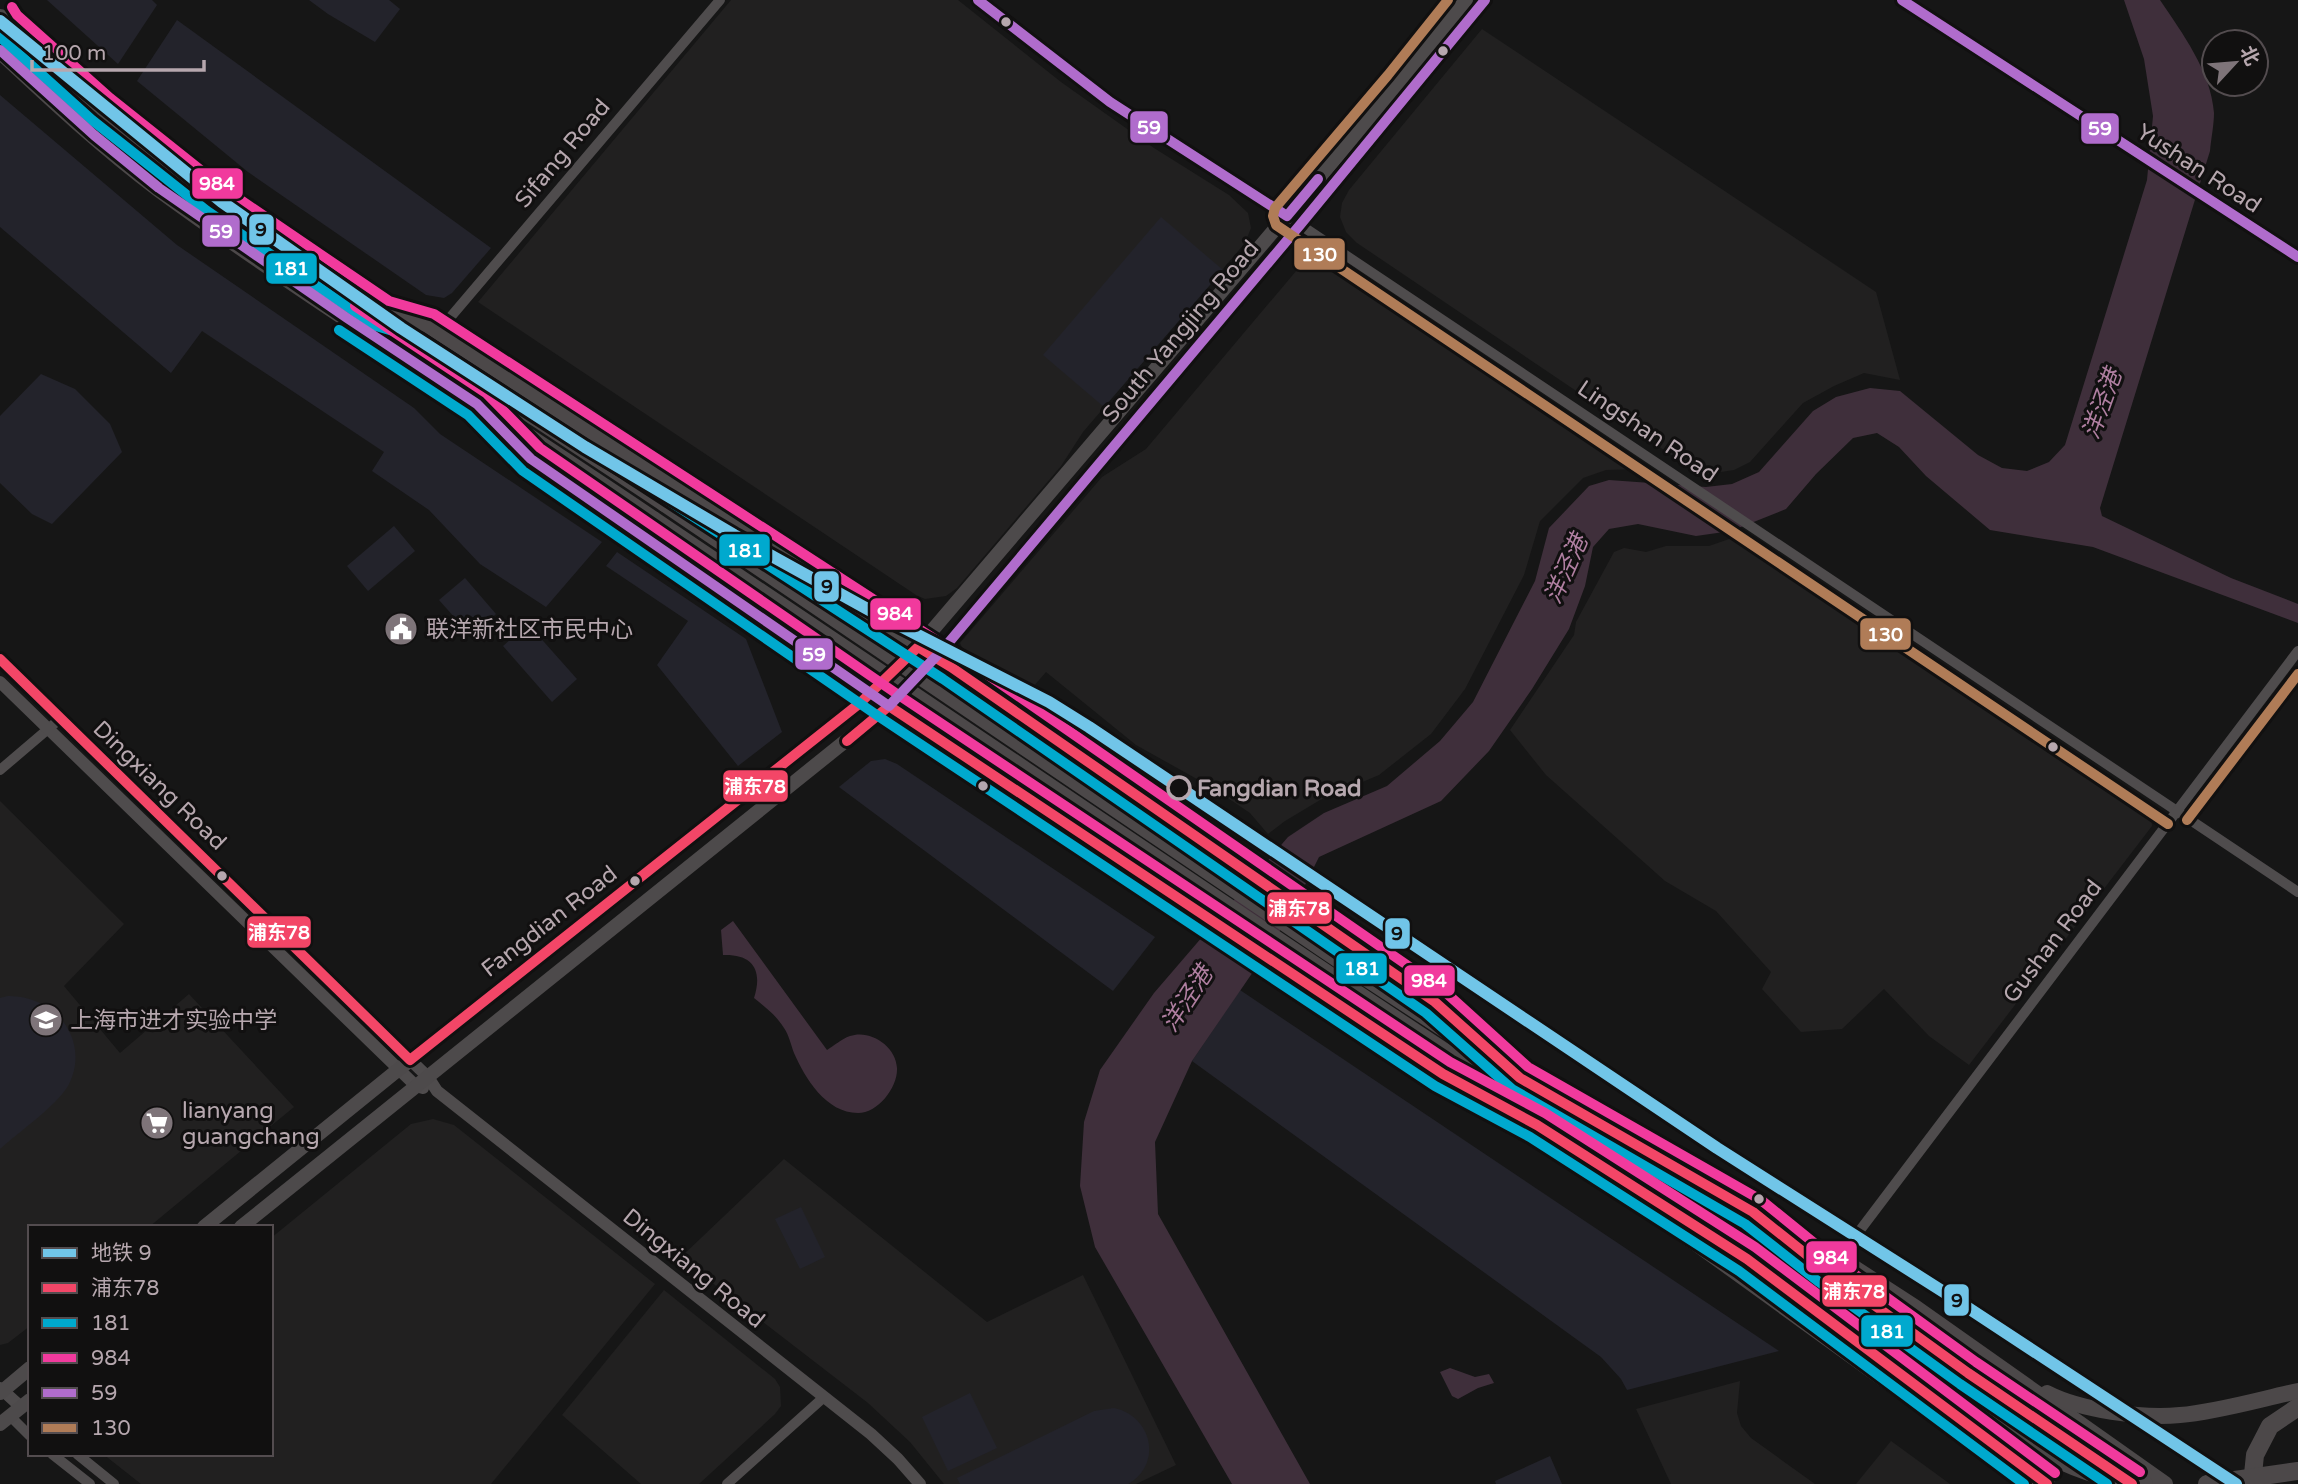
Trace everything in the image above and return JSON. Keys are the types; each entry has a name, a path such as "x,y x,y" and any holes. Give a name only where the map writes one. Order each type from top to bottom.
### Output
{"highway":[{"path":"2,19 101,109 215,199 1352,968 1520,1078 1753,1212 1827,1271 2132,1484"},
{"path":"0,50 94,135 159,188 347,318 551,451 1678,1207 2043,1482"},
{"path":"1443,1074 1696,1242 1993,1458 2025,1477 2043,1482"},
{"path":"1678,1207 1781,1266 2012,1433 2050,1457 2087,1473 2144,1484"},
{"path":"2252,1484 2255,1455 2270,1426 2298,1407"},
{"path":"2207,1484 2298,1471"}],"main road":[{"name":"South Yangjing Road","path":"918,647 1399,84 1466,0"},
{"name":"South Yangjing Road","path":"936,658 1485,0"},
{"path":"383,314 426,326 936,658 1435,1002 1520,1078"},
{"path":"477,404 531,459 889,706 1443,1074 1536,1125 1747,1259"},
{"name":"Fangdian Road","path":"206,1225 918,647"},
{"name":"Fangdian Road","path":"243,1225 889,706 936,658"},
{"path":"1753,1212 1839,1258 1916,1308 2165,1484"},
{"path":"1,1390 28,1370"},
{"path":"2007,1373 2062,1401 2098,1410 2180,1416 2298,1391"}],"street":[{"name":"Sifang Road","path":"437,333 720,0"},
{"name":"Lingshan Road","path":"978,0 1110,102 1600,424 2298,892"},
{"name":"Yushan Road","path":"1902,0 2298,257"},
{"name":"Gushan Road","path":"1839,1258 2298,651"},
{"name":"Dingxiang Road","path":"0,659 422,1082 437,1091 871,1434 920,1484"},
{"name":"Dingxiang Road","path":"0,682 404,1064"},
{"path":"0,770 61,718"},
{"path":"1,1390 28,1433"},
{"path":"727,1484 823,1398"},
{"path":"55,1456 90,1484"},
{"path":"79,1456 114,1484"}],"shaded area":[{"path":"47,0 152,0 157,5 118,64"},
{"path":"309,0 389,0 400,9 375,42"},
{"path":"731,0 958,0 1061,82 1154,148 1229,195 1248,213 1251,228 1245,243 1083,432 1061,466 957,588 946,596 925,599 916,595 478,302"},
{"path":"177,20 491,248 452,293 444,298 426,295 248,172 137,81"},
{"path":"1482,29 1876,292 1900,380 1864,373 1834,386 1803,403 1750,462 1734,470 1701,475 1357,243 1346,232 1340,217 1342,203 1349,190"},
{"path":"0,95 177,245 414,408 440,434 602,542 546,607 480,564 429,510 372,471 384,452 202,331 171,373 0,227"},
{"path":"1161,217 1223,270 1104,407 1043,355"},
{"path":"1320,256 1339,260 1639,469 1606,470 1583,478 1540,521 1524,575 1465,689 1431,734 1379,775 1320,800 1268,834 1250,813 1213,788 1136,745 1046,672 1027,694 964,652 960,643 1102,477 1146,449 1302,264 1310,258"},
{"path":"41,374 75,389 110,424 122,452 52,524 32,514 0,483 0,416"},
{"path":"394,526 415,551 368,591 347,566"},
{"path":"1735,537 1867,628 1896,634 2150,806 2152,826 1969,1065 1929,1036 1884,989 1842,1029 1801,1032 1762,989 1771,972 1716,911 1665,881 1546,775 1510,730 1574,635 1576,622 1614,552 1624,548 1646,552 1666,546 1709,546"},
{"path":"617,552 746,639 782,732 738,766 657,665 688,621 606,566"},
{"path":"465,578 496,614 471,636 439,600"},
{"path":"528,624 577,679 552,702 503,646"},
{"path":"885,759 897,764 1155,937 1113,991 839,787 871,761"},
{"path":"0,801 124,924 64,986 120,1053 189,994 294,1107 151,1225 28,1225 28,1328 8,1343 0,1345"},
{"path":"1240,990 1779,1351 1627,1390 1601,1357 1192,1061"},
{"path":"8,996 41,1003 54,1012 72,1037 75,1053 74,1069 62,1094 0,1149 0,998"},
{"path":"433,1119 454,1125 655,1284 491,1484 141,1484 106,1456 273,1456 273,1236 411,1124"},
{"path":"784,1159 987,1322 1083,1275 1176,1465 1136,1484 944,1484 910,1442 868,1403 680,1258"},
{"path":"801,1207 825,1257 800,1269 775,1219"},
{"path":"664,1290 775,1379 780,1387 781,1406 775,1414 699,1484 641,1484 562,1415"},
{"path":"1740,1381 1737,1413 1741,1426 1751,1438 1815,1484 1671,1484 1636,1409"},
{"path":"970,1393 997,1448 948,1471 922,1417"},
{"path":"1114,1408 1137,1420 1148,1442 1146,1465 1128,1484 960,1484 957,1478 1094,1411"},
{"path":"1891,1441 1950,1484 1856,1484"},
{"path":"1550,1456 1562,1484 1496,1484 1495,1481"}],"water":[{"name":"洋泾港","path":"2124,0 2160,0 2200,65 2200,98 2212,98 2214,118 2210,151 2100,508 2102,516 2231,578 2298,604 2298,623 2093,547 1990,530 1926,476 1899,447 1877,433 1853,438 1816,474 1786,509 1731,531 1696,536 1638,524 1609,529 1593,547 1585,586 1569,629 1489,751 1441,801 1319,857 1292,911 1268,950 1192,1061 1155,1142 1158,1214 1310,1484 1232,1484 1095,1247 1080,1186 1084,1122 1100,1070 1154,993 1288,837 1324,813 1387,786 1440,741 1473,702 1535,581 1549,528 1589,486 1609,480 1706,487 1732,484 1759,472 1813,411 1836,397 1870,388 1900,391 1978,455 2002,468 2027,471 2049,462 2065,445 2147,180 2153,116 2144,59"},
{"path":"733,921 827,1050 847,1037 858,1034 873,1037 887,1046 896,1060 896,1075 890,1091 873,1109 858,1113 836,1107 811,1083 781,1023 754,998 757,979 753,966 742,957 723,955 721,930"},
{"path":"1450,1368 1475,1377 1489,1374 1494,1383 1458,1399 1452,1396 1440,1372"}],"metro line":[{"name":"9","path":"0,21 222,202 401,328 585,447 734,535 871,611 1049,702 1089,727 1717,1148 1950,1296 2236,1484"}],"transit line":[{"name":"59","path":"978,0 1110,102 1287,216 1318,179"},
{"name":"130","path":"1448,0 1275,208 1273,216 1276,225 2168,824"},
{"name":"59","path":"0,50 94,135 159,188 477,404 531,459 889,706 945,647 1300,225 1485,0"},
{"name":"59","path":"1902,0 2298,257"},
{"name":"984","path":"12,7 17,15 110,98 223,188 389,301 434,314 959,655 1443,990 1528,1067 1761,1200 1835,1260 1976,1362 2140,1472"},
{"name":"181","path":"0,37 92,120 207,211 376,326 420,339 943,679 1426,1013 1512,1089 1745,1224 1819,1282 1960,1384 2107,1484"},
{"name":"984","path":"355,306 486,393 540,448 897,694 1450,1062 1545,1113 1755,1247 2055,1473"},
{"name":"181","path":"339,330 468,415 523,471 881,718 1435,1086 1530,1137 1739,1271 2024,1484"},
{"name":"浦东78","path":"0,659 410,1060 860,703 918,647 951,667 1435,1002 1520,1078 1753,1212 1827,1271 1968,1373 2132,1484"},
{"name":"130","path":"2187,820 2298,674"},
{"name":"浦东78","path":"847,741 889,706 1443,1074 1537,1125 1747,1259 2047,1484"}],"place":[{"name":"联洋新社区市民中心","path":"401,629"},
{"name":"Fangdian Road","path":"1179,788"},
{"name":"上海市进才实验中学","path":"46,1020"},
{"name":"lianyang guangchang","path":"157,1123"}]}
